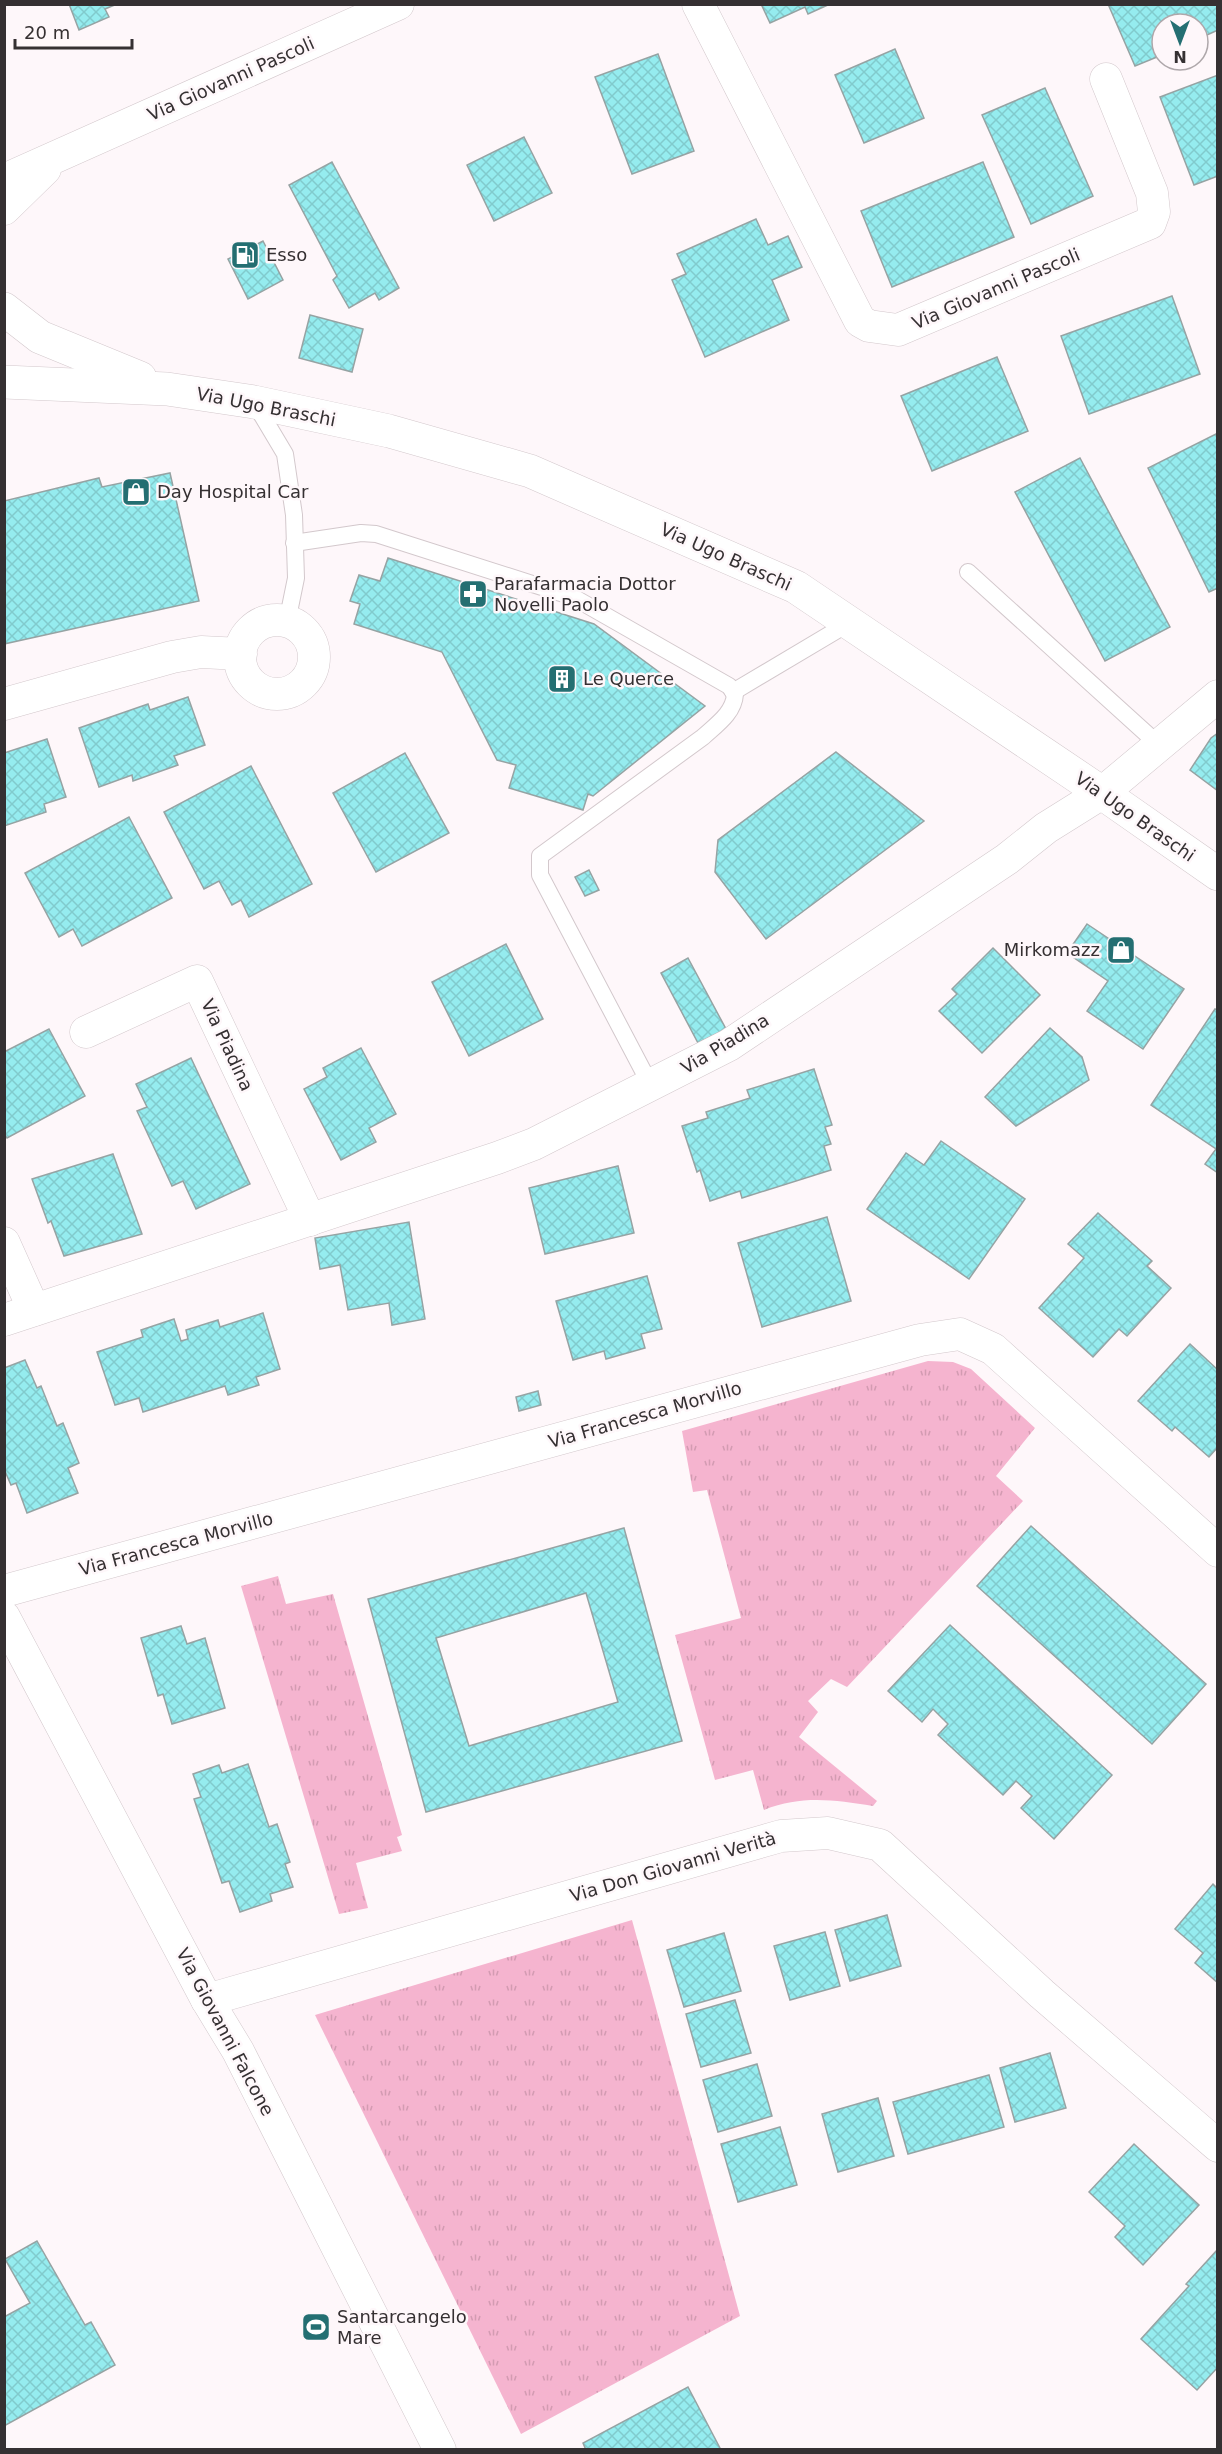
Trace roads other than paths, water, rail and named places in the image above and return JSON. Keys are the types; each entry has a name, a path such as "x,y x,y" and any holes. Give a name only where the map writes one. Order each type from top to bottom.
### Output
{"main road":[{"name":"Via Ugo Braschi","path":"4,309 40,337 167,388"},
{"name":"Via Ugo Braschi","path":"4,382 167,388 254,402 389,432 530,471 796,587 1218,874"}],"street":[{"name":"Via Giovanni Pascoli","path":"4,180 398,4"},
{"name":"Via Giovanni Pascoli","path":"699,4 860,321 868,326 898,330 1150,223 1154,212 1152,193 1106,79"},
{"name":"Via Giovanni Pascoli","path":"4,209 29,183 64,153"},
{"path":"269,621 286,622 298,626 306,634 315,656 308,679 299,687 288,693 265,692 246,677 240,654 243,643 258,626 269,621"},
{"path":"4,704 172,657 201,652 240,654"},
{"name":"Via Piadina","path":"4,1320 455,1173 534,1144 651,1086 729,1045 1006,859 1046,828 1102,793 1218,696"},
{"name":"Via Piadina","path":"86,1032 197,981 309,1220"},
{"path":"4,1243 34,1310"},
{"name":"Via Francesca Morvillo","path":"4,1591 920,1340 960,1334 993,1349 1218,1551"},
{"name":"Via Giovanni Falcone","path":"4,1617 207,2000 238,2051 440,2450"},
{"name":"Via Don Giovanni Verità","path":"207,2000 781,1836 828,1833 880,1845 1042,1994 1218,2146"}],"lane":[{"path":"254,402 285,454 294,515 296,578 286,622"},
{"path":"294,543 361,533 376,534 573,597 729,686 733,692 735,703 725,717 703,737 540,856 540,875 651,1086"},
{"path":"968,572 1159,745"},
{"path":"733,692 849,623"}],"place":[{"name":"Esso","path":"245,255"},
{"name":"Day Hospital Car","path":"136,492"},
{"name":"Parafarmacia Dottor Novelli Paolo","path":"473,594"},
{"name":"Le Querce","path":"562,679"},
{"name":"Mirkomazz","path":"1121,950"},
{"name":"Santarcangelo Mare","path":"316,2327"}]}
